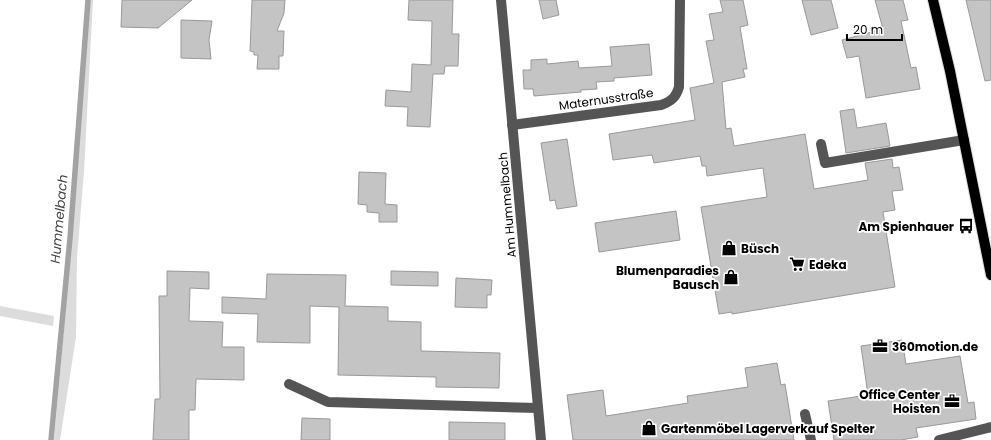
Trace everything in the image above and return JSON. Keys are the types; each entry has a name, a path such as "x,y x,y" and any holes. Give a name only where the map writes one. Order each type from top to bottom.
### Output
{"main road":[{"path":"933,0 964,140 991,275"}],"street":[{"name":"Am Hummelbach","path":"501,0 541,440"},
{"name":"Maternusstraße","path":"512,125 661,105 670,101 676,95 679,87 680,0"},
{"path":"821,144 825,163 964,140"},
{"path":"289,384 328,402 538,408"},
{"path":"805,414 811,440"},
{"path":"939,440 991,427"}],"shaded area":[{"path":"90,0 93,0 84,172 77,257 76,337 60,440 54,440 72,238"},
{"path":"0,306 54,316 53,326 0,316"}],"building":[{"path":"122,0 192,0 158,28 121,27"},
{"path":"252,0 285,0 284,13 277,31 284,31 283,56 279,56 279,69 257,69 258,55 254,55 254,52 250,51"},
{"path":"409,0 453,0 452,34 459,34 458,66 445,66 444,74 433,74 430,127 407,126 408,107 385,106 386,90 411,92 412,64 431,65 432,21 408,20"},
{"path":"539,0 556,0 559,15 543,19"},
{"path":"720,0 743,0 748,25 740,27 747,69 743,69 745,77 722,82 726,129 731,128 734,146 805,134 814,189 868,180 865,163 892,159 893,168 899,167 903,190 892,191 895,210 883,212 895,287 732,314 732,312 719,314 701,207 767,197 763,168 707,176 706,166 702,166 700,156 654,163 652,155 613,160 609,134 695,120 690,88 714,83 706,41 714,40 709,14 723,12"},
{"path":"802,0 831,0 838,28 811,35"},
{"path":"875,0 903,0 908,20 901,21 911,68 916,67 920,89 866,98 859,56 847,58 842,40 883,29"},
{"path":"966,0 991,0 991,80 985,81"},
{"path":"181,20 212,21 209,40 211,59 181,58"},
{"path":"649,44 652,75 614,78 614,81 596,82 597,89 581,90 581,92 534,96 533,89 524,89 523,70 531,70 531,60 547,59 547,64 578,61 579,68 612,66 610,47"},
{"path":"854,109 857,128 886,123 890,146 846,153 840,111"},
{"path":"567,139 577,206 557,209 555,200 550,201 541,143"},
{"path":"359,172 386,173 385,204 397,205 397,222 379,222 379,213 367,212 367,205 358,204"},
{"path":"676,211 680,240 599,252 595,223"},
{"path":"167,271 209,272 209,289 190,288 189,321 223,322 222,347 244,347 244,380 196,379 195,410 189,410 189,440 153,440 155,399 160,399 159,296 167,296"},
{"path":"391,271 438,272 438,286 391,285"},
{"path":"267,274 346,275 345,306 388,307 388,321 421,322 421,351 500,353 499,388 436,387 436,377 338,375 339,307 310,306 310,343 257,342 258,314 222,313 222,297 266,299"},
{"path":"456,278 492,280 491,295 487,295 487,308 455,307"},
{"path":"902,340 906,364 960,356 968,403 974,402 976,419 916,428 918,437 901,440 834,440 828,401 868,395 861,346"},
{"path":"777,363 781,385 785,384 794,440 573,440 567,395 603,390 606,416 688,403 687,396 748,387 745,368"},
{"path":"302,418 330,419 330,440 301,440"},
{"path":"449,422 505,423 505,440 449,440"}],"waterway":[{"name":"Hummelbach","path":"51,440 70,238 88,0"}],"place":[{"name":"Am Spienhauer","path":"966,226"},
{"name":"Büsch","path":"729,248"},
{"name":"Edeka","path":"797,264"},
{"name":"Blumenparadies Bausch","path":"731,277"},
{"name":"360motion.de","path":"880,346"},
{"name":"Office Center Hoisten","path":"952,401"},
{"name":"Gartenmöbel Lagerverkauf Spelter","path":"649,428"}]}
